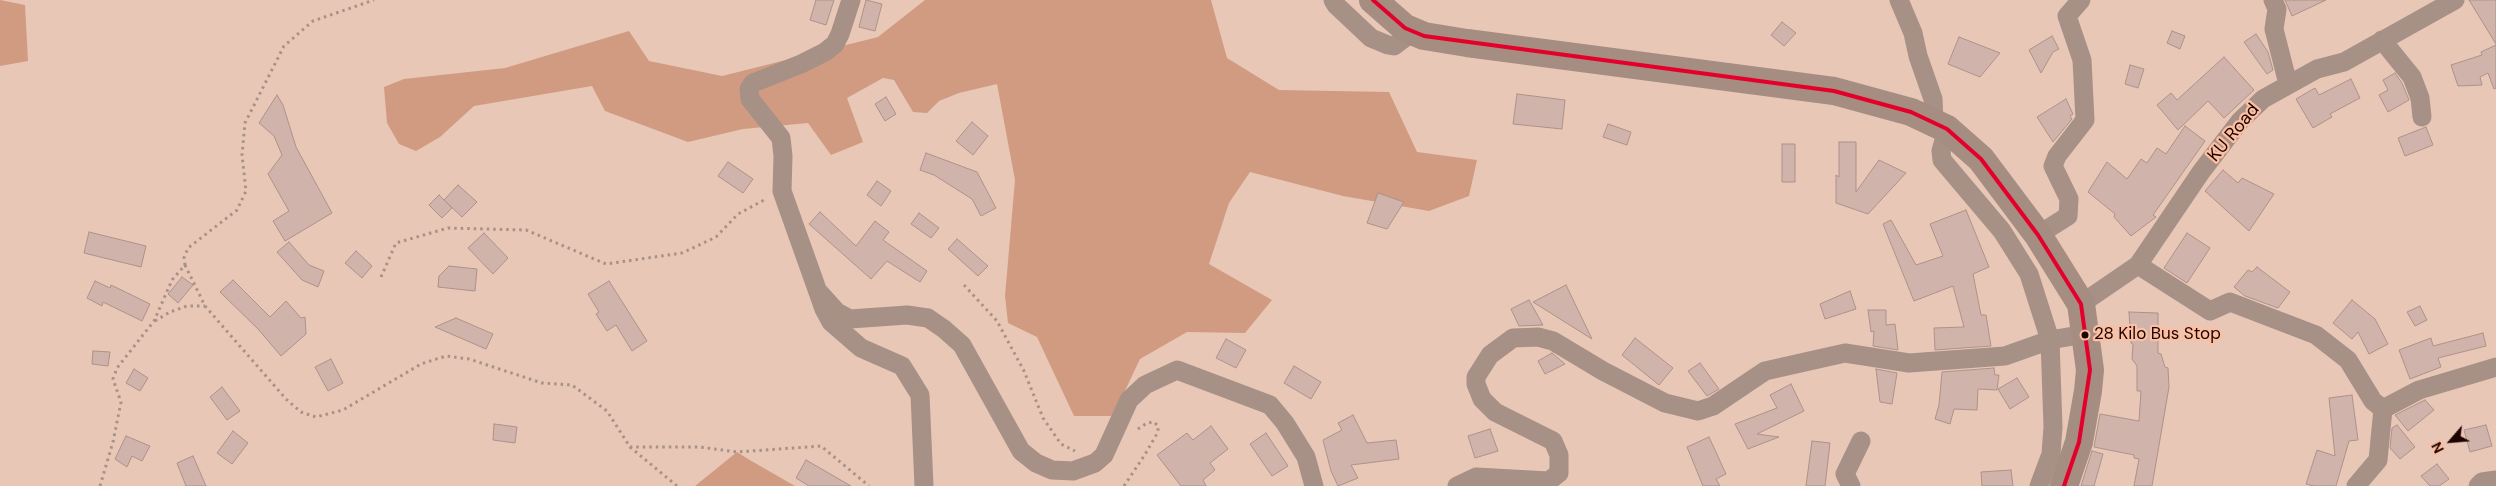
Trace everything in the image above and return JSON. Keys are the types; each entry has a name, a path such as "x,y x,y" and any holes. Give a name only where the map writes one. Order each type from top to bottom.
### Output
{"highway":[{"path":"1373,0 1392,18 1424,36 1834,91 1911,112 1940,125 1980,159 2038,235 2082,304 2090,370 2088,391 2079,442 2064,486"}],"street":[{"path":"851,0 835,44 825,52 801,64 753,83 749,89 750,99 781,138 783,156 782,191 831,322 861,348 902,366 920,395 924,486"},
{"path":"1333,0 1371,38 1388,45 1394,46 1414,32"},
{"path":"1899,0 1913,33 1918,56 1940,125 1942,160 2002,231 2029,274 2050,340 2053,427 2051,454 2039,486"},
{"path":"2038,235 2068,216 2069,199 2053,166 2057,156 2085,120 2082,60 2067,16 2081,0"},
{"path":"2273,0 2277,9 2274,29 2288,84"},
{"name":"KU Road","path":"2082,304 2138,265 2201,172 2240,121 2263,99 2317,69 2344,62 2455,0"},
{"path":"2382,40 2412,76 2420,98 2422,117"},
{"path":"2138,265 2210,312 2230,302 2316,335 2348,360 2373,401 2383,409"},
{"path":"818,291 837,312 850,319 907,315 928,318 944,329 962,346 1021,451 1036,463 1052,470 1073,471 1095,463 1104,455 1128,400 1145,385 1177,370 1270,405 1285,423 1306,457 1314,486"},
{"path":"1457,486 1476,477 1549,481 1559,473 1559,455 1553,441 1495,412 1482,398 1476,384 1476,377 1490,355 1513,338 1538,337 1552,341 1603,372 1665,403 1698,411 1713,406 1765,372 1845,353 1909,363 2005,356 2050,340 2085,334"},
{"path":"2383,409 2419,390 2496,367"},
{"path":"2356,486 2378,460 2383,409"},
{"path":"1851,486 1845,474 1861,442"},
{"path":"2478,486 2482,482 2496,480"}],"path":[{"path":"374,0 313,21 284,46 245,123 242,155 246,191 237,210 188,248 184,258 204,306 286,399 302,412 316,417 342,410 421,364 446,356 469,359 542,383 572,385 607,411 630,447 677,486"},
{"path":"381,277 396,243 448,228 526,230 606,264 682,253 716,237 738,214 782,191"},
{"path":"100,486 113,442 121,402 113,379 117,368 154,321 172,280 186,265"},
{"path":"964,284 998,321 1024,371 1043,418 1061,444 1079,453 1104,455"},
{"path":"154,321 170,312 187,306 204,306"},
{"path":"1124,486 1158,432 1158,426 1154,422 1147,422 1134,432"},
{"path":"630,447 700,447 737,452 820,446 869,486"}],"shaded area":[{"path":"0,0 25,5 28,61 0,66"},
{"path":"925,0 1211,0 1227,58 1279,90 1389,92 1417,152 1477,160 1469,196 1429,211 1343,196 1250,172 1229,203 1209,264 1272,300 1245,333 1187,332 1140,359 1113,416 1074,416 1037,337 1008,323 1005,296 1015,180 997,84 959,93 939,101 927,113 913,112 894,80 883,78 847,98 863,142 831,155 808,123 743,129 688,142 605,111 592,86 474,106 440,137 416,151 399,144 387,123 384,87 404,79 505,68 629,31 649,61 722,76 878,37"},
{"path":"737,452 748,459 795,486 695,486"}],"building":[{"path":"816,0 834,0 826,25 810,20"},
{"path":"866,0 882,4 875,31 859,27"},
{"path":"2285,0 2326,0 2292,16"},
{"path":"2469,0 2496,0 2496,44"},
{"path":"1782,22 1796,33 1784,46 1771,35"},
{"path":"2172,31 2185,36 2180,49 2167,43"},
{"path":"2256,34 2268,52 2273,70 2267,74 2244,42"},
{"path":"2052,36 2059,49 2053,52 2041,73 2029,50"},
{"path":"1959,37 2000,53 1980,77 1948,64"},
{"path":"2496,45 2496,88 2494,89 2488,73 2480,77 2482,85 2458,86 2451,65 2482,55 2481,52"},
{"path":"2224,57 2254,90 2224,118 2208,101 2178,130 2157,105 2171,93 2177,100"},
{"path":"2130,65 2144,69 2138,88 2125,84"},
{"path":"2395,73 2402,83 2409,100 2388,112 2379,95 2388,90 2383,80"},
{"path":"2351,79 2360,98 2330,114 2332,117 2313,128 2296,99 2315,88 2319,95"},
{"path":"1517,94 1565,100 1562,129 1513,124"},
{"path":"277,95 283,105 296,147 332,213 285,241 273,221 289,211 268,174 282,155 274,136 259,123"},
{"path":"886,97 896,114 885,121 875,104"},
{"path":"2066,99 2073,114 2070,116 2072,119 2053,142 2037,117"},
{"path":"972,122 988,136 973,155 956,141"},
{"path":"1608,124 1631,132 1627,145 1603,137"},
{"path":"2185,126 2205,141 2153,215 2156,217 2131,236 2114,217 2115,214 2088,192 2107,162 2127,179 2141,159 2147,163 2157,148 2166,154"},
{"path":"2426,127 2433,145 2405,156 2398,138"},
{"path":"1839,142 1856,142 1856,192 1879,160 1906,173 1868,214 1836,203 1836,175 1839,177"},
{"path":"1782,144 1795,144 1795,182 1782,182"},
{"path":"926,153 977,172 996,208 981,216 972,199 934,175 920,170"},
{"path":"728,162 753,179 743,193 718,176"},
{"path":"2223,170 2238,183 2242,178 2274,194 2249,231 2205,191"},
{"path":"877,181 891,191 881,206 867,195"},
{"path":"458,185 477,202 462,217 444,200"},
{"path":"1378,193 1404,202 1387,229 1367,223"},
{"path":"439,195 452,208 442,218 429,205"},
{"path":"1966,210 1989,267 1973,274 1981,315 1986,315 1991,346 1935,350 1934,328 1964,327 1953,286 1914,301 1883,224 1891,220 1916,265 1943,256 1930,224"},
{"path":"820,212 856,246 875,221 889,232 883,240 927,271 920,282 887,261 871,279 809,224"},
{"path":"919,213 939,228 931,238 911,224"},
{"path":"89,232 146,246 141,267 84,253"},
{"path":"484,233 508,258 493,274 468,248"},
{"path":"2187,233 2210,248 2187,283 2164,268"},
{"path":"957,239 988,266 978,276 948,249"},
{"path":"289,242 309,265 324,271 318,287 302,280 277,252"},
{"path":"356,251 372,266 362,278 345,263"},
{"path":"449,266 477,269 475,291 438,287 439,276"},
{"path":"2257,267 2290,292 2278,308 2245,296 2234,287 2248,270 2252,272"},
{"path":"182,277 193,285 178,303 168,294"},
{"path":"233,280 270,317 286,301 301,318 305,317 306,334 281,356 258,329 220,292"},
{"path":"95,281 110,288 111,285 150,304 142,321 103,302 102,306 87,298"},
{"path":"609,281 647,341 632,351 616,325 607,331 596,314 599,312 588,294"},
{"path":"1566,285 1592,339 1533,302"},
{"path":"1850,291 1856,309 1825,319 1820,304"},
{"path":"1529,300 1543,325 1519,326 1511,309"},
{"path":"2352,300 2375,319 2388,344 2369,354 2358,332 2352,339 2333,323"},
{"path":"2420,306 2427,320 2415,326 2407,312"},
{"path":"1868,310 1886,310 1886,325 1895,324 1898,350 1873,346 1874,331 1871,332"},
{"path":"2129,312 2158,313 2158,353 2161,354 2165,367 2168,368 2169,387 2152,486 2134,486 2139,459 2134,458 2134,455 2094,447 2100,414 2139,421 2141,391 2137,391 2137,366 2132,359 2133,344 2131,343"},
{"path":"456,318 493,334 486,349 435,327"},
{"path":"2483,333 2486,346 2438,358 2441,367 2410,379 2399,350 2431,338 2433,346"},
{"path":"1635,338 1673,368 1659,385 1622,355"},
{"path":"1226,339 1246,350 1236,368 1216,358"},
{"path":"93,351 110,352 108,366 92,364"},
{"path":"1552,353 1565,364 1545,374 1538,361"},
{"path":"331,359 343,383 328,391 315,367"},
{"path":"1700,363 1719,389 1707,396 1688,371"},
{"path":"1294,366 1321,382 1311,399 1284,383"},
{"path":"1994,368 1995,375 1999,375 1997,390 1978,389 1977,410 1954,409 1950,424 1935,419 1939,405 1942,372"},
{"path":"134,369 148,378 140,391 126,383"},
{"path":"1876,369 1897,373 1892,404 1880,402"},
{"path":"2017,378 2029,397 2010,409 1998,389"},
{"path":"1791,384 1804,411 1757,434 1779,437 1748,449 1735,424 1777,408 1770,395"},
{"path":"222,387 240,411 227,420 210,397"},
{"path":"2352,395 2358,440 2349,441 2336,486 2306,484 2317,450 2335,456 2329,398"},
{"path":"2425,400 2434,410 2408,431 2395,415"},
{"path":"1353,415 1367,443 1396,440 1399,459 1351,465 1358,478 1338,486 1331,471 1323,440 1342,430 1338,423"},
{"path":"494,424 517,427 515,443 493,440"},
{"path":"2397,425 2415,447 2400,459 2390,448 2392,428"},
{"path":"2486,425 2492,446 2470,452 2464,430"},
{"path":"1211,426 1228,449 1210,463 1215,470 1203,480 1206,486 1181,486 1157,455 1187,433 1193,440"},
{"path":"1490,429 1498,451 1475,458 1468,436"},
{"path":"233,431 248,443 232,464 217,453"},
{"path":"1266,433 1288,466 1272,476 1250,444"},
{"path":"126,436 150,446 142,461 132,456 127,467 115,459"},
{"path":"1709,437 1726,474 1716,479 1720,486 1703,486 1687,447"},
{"path":"1812,441 1830,443 1825,486 1806,486"},
{"path":"2092,451 2103,454 2094,486 2081,486"},
{"path":"193,456 206,486 186,486 177,463"},
{"path":"806,460 851,486 809,486 796,478"},
{"path":"2437,464 2449,479 2439,486 2430,486 2421,476"},
{"path":"2011,470 2013,486 1982,486 1981,472"}],"transit line":[{"path":"1373,0 1405,28 1424,36 1834,91 1911,112 1947,129 1981,159 2038,235 2081,304 2090,370 2079,442 2064,486"}],"place":[{"name":"28 Kilo Bus Stop","path":"2085,335"}]}
